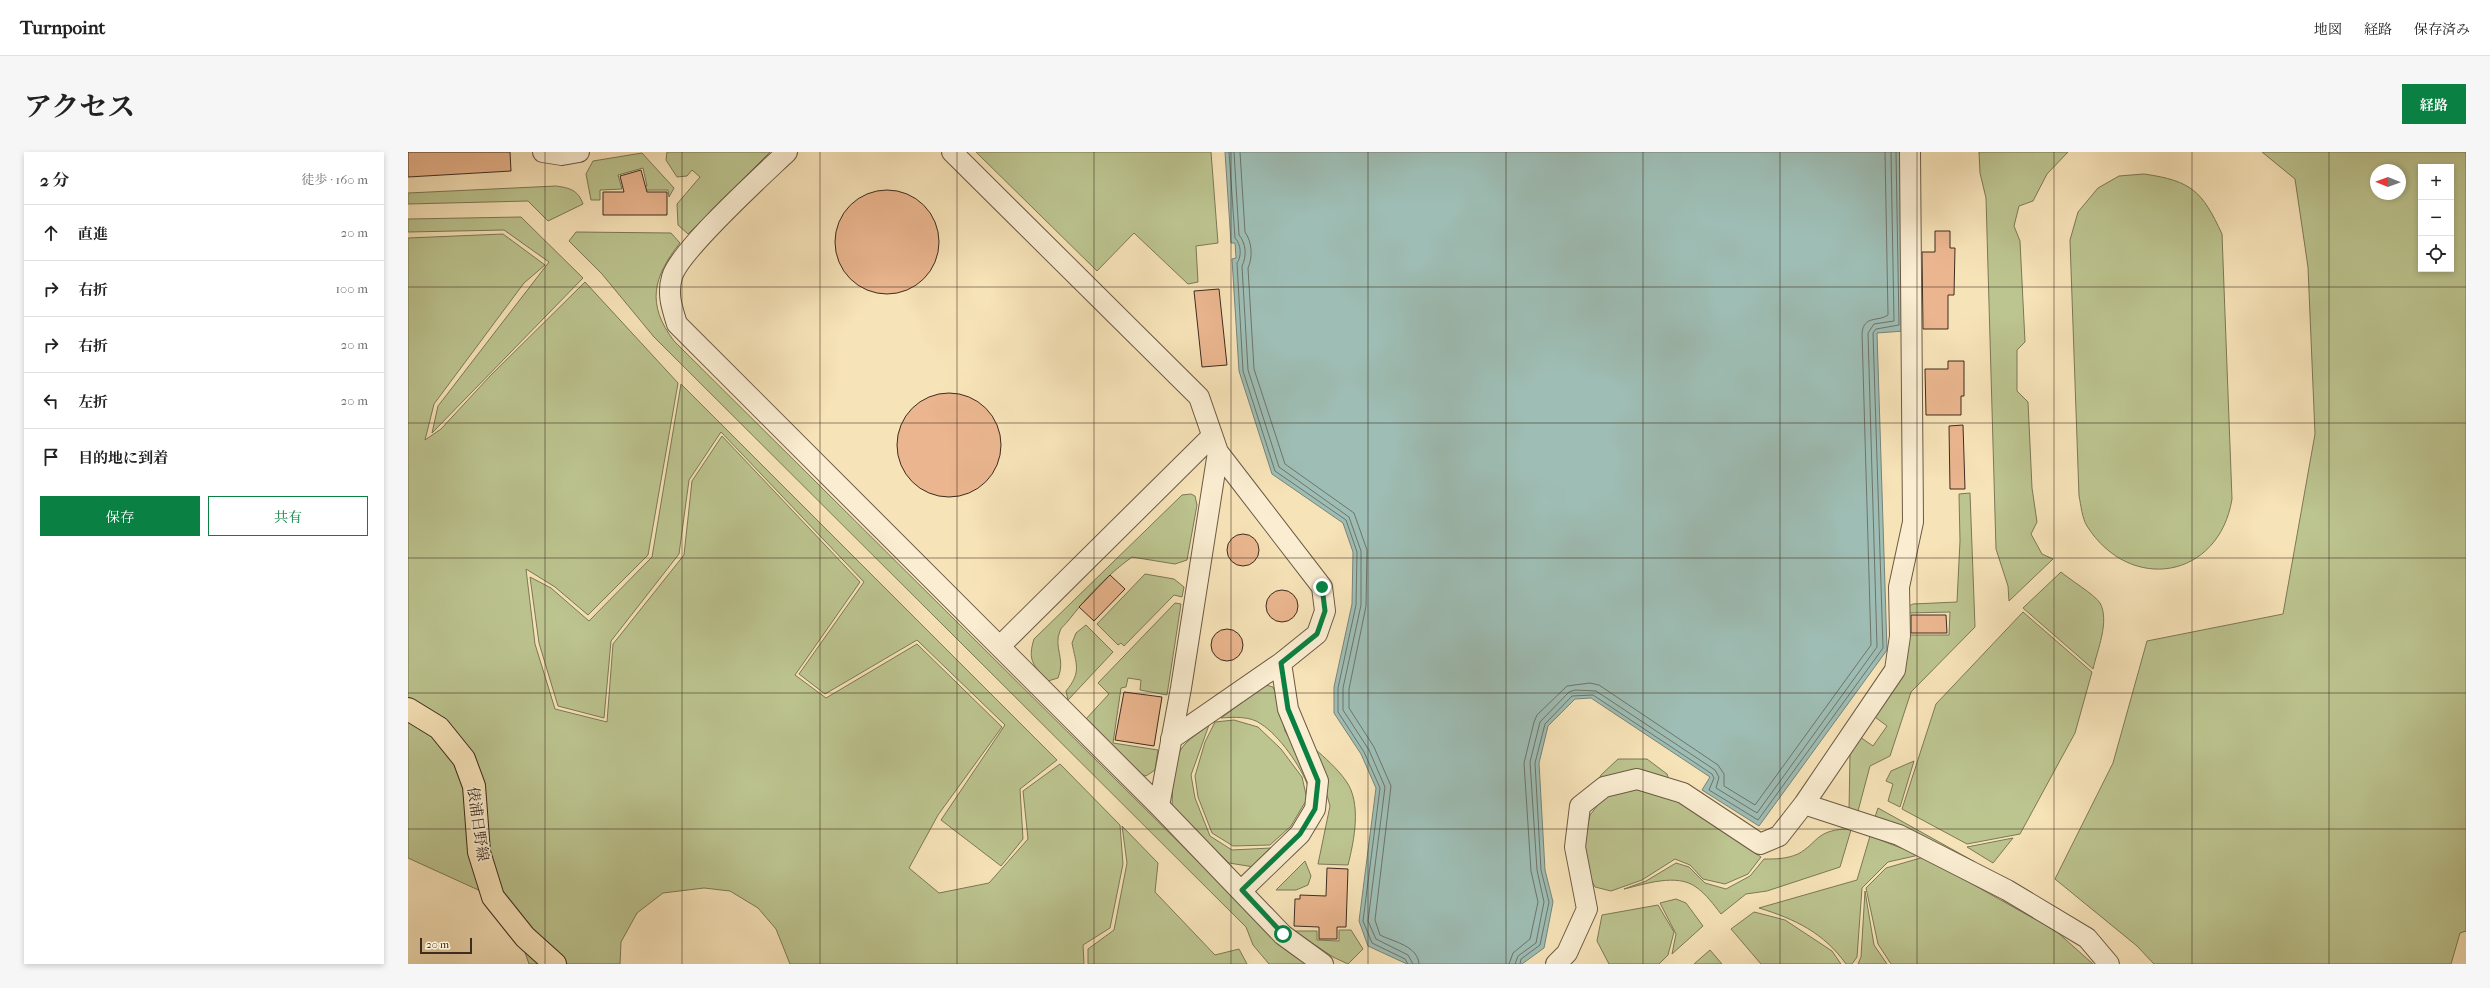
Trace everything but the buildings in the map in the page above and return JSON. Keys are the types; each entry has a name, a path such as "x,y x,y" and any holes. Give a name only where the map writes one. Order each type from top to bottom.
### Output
{"main road":[{"name":"俵浦日野線","path":"408,709 439,728 464,759 474,786 479,852 494,897 525,937 555,964"}],"street":[{"path":"543,152 562,156 579,152"},
{"path":"787,152 685,253 672,276 669,297 677,324 1160,806 1283,934 1323,964"},
{"path":"952,152 1199,397 1215,444 1322,587 1325,611 1317,634 1281,663 1171,739"},
{"path":"1556,964 1567,953 1587,909 1575,847 1580,806 1604,787 1637,779 1683,793 1760,844 1779,836 1804,804 1895,670 1900,636 1899,587 1914,522 1910,152"},
{"path":"1000,646 1215,444"},
{"path":"1160,806 1215,444"},
{"path":"1242,890 1300,834 1315,809 1318,781 1288,709 1281,663"},
{"path":"1804,804 1899,835 2006,890 2087,938 2109,964"}],"green space":[{"path":"667,152 770,152 688,234 678,225 677,204 700,177 692,170 687,176 677,177 666,160"},
{"path":"976,152 1211,152 1218,243 1196,246 1198,282 1188,284 1134,233 1097,271"},
{"path":"1979,152 2068,152 2047,174 2033,201 2019,206 2014,226 2020,241 2025,342 2017,350 2017,391 2028,402 2032,488 2037,522 2031,534 2042,554 2053,559 2009,601 2008,586 1996,549 1986,198 1980,173"},
{"path":"2262,152 2466,152 2466,931 2460,933 2451,964 2154,964 2137,946 2055,879 2113,763 2147,641 2283,614 2315,434 2308,267 2295,179"},
{"path":"642,153 674,188 669,197 668,190 631,190 647,186 643,168 618,175 622,189 600,190 600,200 591,200 586,174 593,161"},
{"path":"2144,174 2174,180 2194,190 2208,207 2222,234 2232,499 2224,526 2210,547 2192,561 2171,568 2148,568 2126,562 2105,548 2085,523 2079,496 2070,240 2078,212 2098,188 2119,176"},
{"path":"556,186 573,190 579,196 583,204 548,221 528,201 408,204 408,193"},
{"path":"521,217 583,278 432,433 438,406 549,262 504,230 408,232 408,219"},
{"path":"576,232 671,233 680,243 664,267 659,279 656,291 656,303 659,315 665,328 674,341 1251,914 1270,936 1283,948 1307,964 1269,964 1253,945 1246,927 654,337 602,274 569,241"},
{"path":"503,234 545,265 524,283 434,404 425,440 441,429 490,376 585,282 678,383 648,555 588,615 555,587 526,569 535,644 555,709 607,722 613,644 684,555 692,481 722,436 860,582 795,675 826,698 917,644 1002,727 938,815 909,868 939,893 989,883 1028,839 1023,791 1060,764 1120,825 1123,864 1110,928 1083,945 1084,964 790,964 776,929 758,908 730,891 704,888 663,893 637,913 621,942 620,964 529,964 517,929 496,898 408,858 408,238"},
{"path":"681,384 1057,760 1020,789 1023,839 1001,866 941,820 1005,725 917,640 825,694 799,674 864,582 721,432 689,480 679,554 611,641 604,718 558,706 539,643 530,577 551,588 589,621 652,557"},
{"path":"1970,493 1975,627 1911,692 1890,756 1870,766 1858,811 1849,811 1850,755 1860,737 1873,746 1887,726 1875,717 1909,635 1949,635 1950,612 1908,613 1909,606 1913,604 1957,602 1960,541 1959,494"},
{"path":"1191,494 1195,496 1197,505 1187,560 1175,564 1132,557 1114,571 1090,595 1061,630 1058,637 1061,665 1060,671 1058,678 1048,681 1033,663 1031,653 1034,639 1182,495"},
{"path":"2061,572 2097,599 2103,610 2104,618 2102,636 2093,669 2023,608"},
{"path":"1145,574 1174,579 1184,587 1182,597 1174,595 1124,646 1121,643 1118,645 1097,624"},
{"path":"1175,603 1181,604 1167,695 1140,690 1141,680 1128,678 1126,687 1121,688 1113,743 1158,750 1155,770 1146,776 1141,774 1086,719 1109,694 1098,683"},
{"path":"2023,612 2092,672 2075,733 2020,834 1967,844 1902,809 1936,704"},
{"path":"1086,625 1113,652 1068,700 1066,691 1076,673 1076,662 1072,643 1076,633"},
{"path":"1266,685 1273,687 1277,696 1285,731 1302,758 1308,786 1305,778 1289,752 1268,729 1257,721 1247,718 1221,718"},
{"path":"1234,720 1258,727 1281,749 1302,777 1307,799 1291,826 1270,845 1233,846 1212,833 1198,797 1195,776 1205,742 1215,722"},
{"path":"1209,725 1191,775 1195,798 1210,836 1232,850 1271,848 1254,867 1229,863 1172,807 1175,765 1181,749 1186,743"},
{"path":"1314,748 1331,763 1346,781 1354,800 1354,834 1348,865 1318,864 1330,806"},
{"path":"1618,759 1647,759 1667,774 1669,780 1597,784 1601,775"},
{"path":"1914,761 1900,807 1888,801 1893,784 1886,781 1891,771"},
{"path":"1623,789 1648,790 1677,800 1761,857 1748,874 1725,884 1703,879 1690,865 1675,859 1642,880 1611,891 1595,887 1586,870 1585,838 1590,815 1604,797"},
{"path":"1878,808 1975,862 1875,817"},
{"path":"1122,826 1158,863 1155,892 1215,955 1239,949 1247,964 1088,964 1088,949 1114,930 1127,863"},
{"path":"1835,830 1851,830 1840,867 1767,891 1746,894 1721,914 1703,893 1688,883 1670,880 1651,882 1624,889 1646,881 1676,863 1689,867 1705,883 1726,889 1750,876 1764,859 1794,856 1805,850 1822,835"},
{"path":"1870,836 1919,855 1888,862 1862,888 1857,957 1852,964 1846,964 1828,944 1808,928 1785,917 1759,908 1857,880"},
{"path":"2013,838 1993,863 1967,847"},
{"path":"1924,857 2056,931 2093,964 1891,964 1878,944 1866,888 1886,868"},
{"path":"1305,861 1311,876 1308,885 1296,890 1276,890"},
{"path":"1865,891 1874,945 1887,964 1858,964 1861,957"},
{"path":"1676,899 1686,903 1703,926 1672,954 1676,934 1660,903"},
{"path":"1658,905 1674,932 1668,955 1659,964 1609,964 1597,941 1602,915"},
{"path":"1754,912 1785,920 1832,951 1841,964 1761,964 1731,929"},
{"path":"1339,930 1351,930 1363,949 1348,964 1333,957 1294,931 1317,931 1317,940 1339,941"},
{"path":"1710,950 1722,964 1694,964"}],"water":[{"path":"1225,152 1900,152 1904,331 1877,333 1887,650 1759,826 1702,790 1710,777 1591,698 1575,699 1548,726 1539,763 1545,870 1553,902 1544,948 1522,964 1407,964 1368,946 1359,921 1376,788 1361,754 1334,713 1334,687 1352,604 1353,552 1343,523 1272,474 1239,371 1232,259 1236,258 1235,243 1231,243"}],"route":[{"path":"1283,934 1242,890 1300,834 1315,809 1318,781 1288,709 1281,663 1317,634 1325,611 1322,587"}]}
